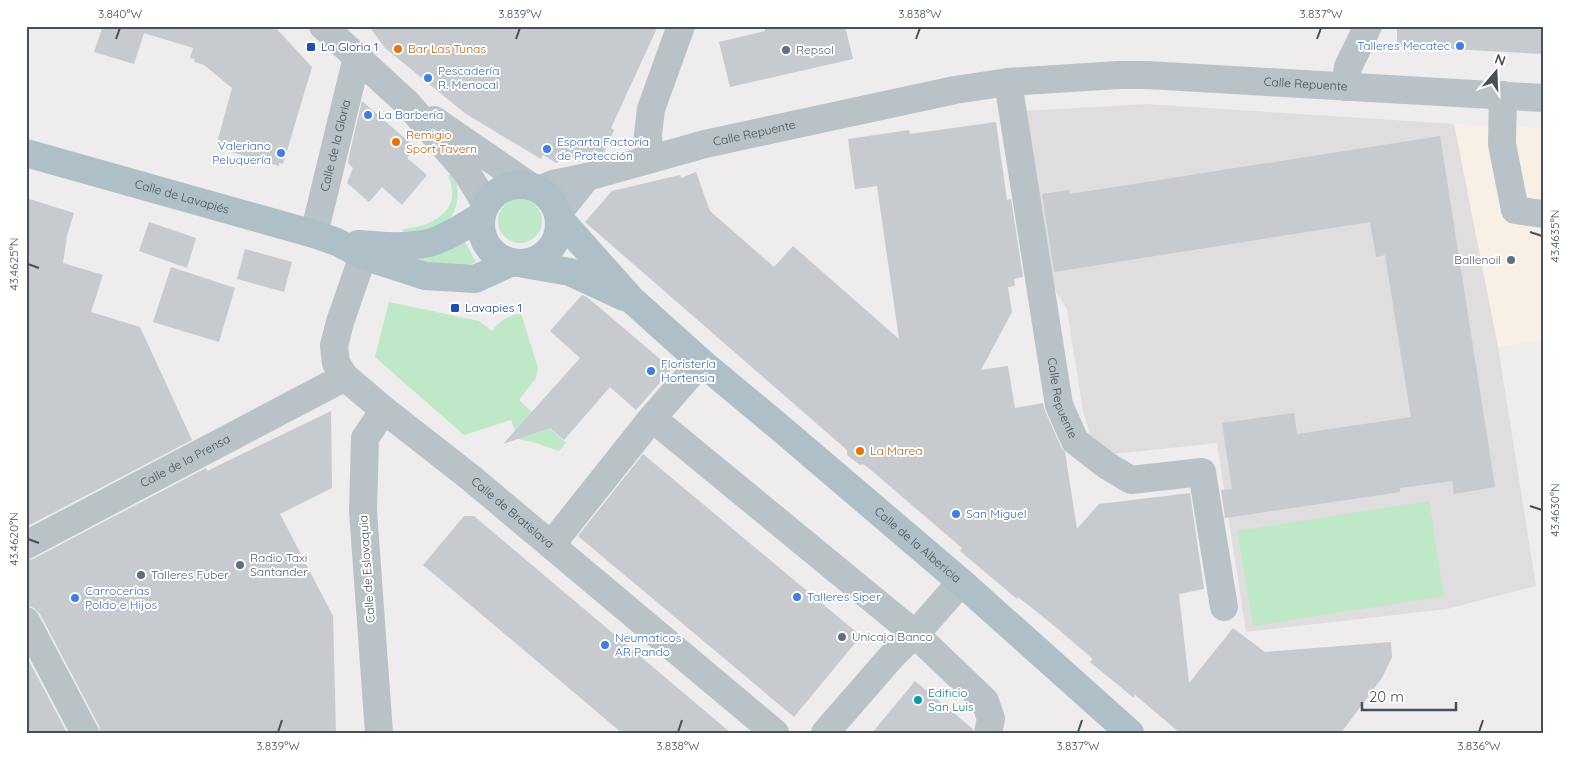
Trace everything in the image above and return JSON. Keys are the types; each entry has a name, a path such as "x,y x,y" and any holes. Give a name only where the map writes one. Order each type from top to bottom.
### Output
{"main road":[{"name":"Calle de Lavapiés","path":"26,153 325,238 396,247 430,242 456,231 484,210"},
{"path":"517,185 535,188 549,197 559,215 559,231 552,249 540,259 517,263 492,253 486,246 480,226 484,210 494,194 505,188 517,185"},
{"name":"Calle de la Albericia","path":"559,215 632,300 700,362 786,432 960,582 1130,733"},
{"name":"Calle de Lavapiés","path":"325,238 364,256 425,276 475,279 517,263"},
{"name":"Calle de la Albericia","path":"517,263 570,272 632,300"}],"street":[{"path":"323,26 407,103 465,170 484,210"},
{"path":"649,159 648,134 651,109 681,26"},
{"path":"1345,87 1348,67 1368,26"},
{"name":"Calle de la Gloria","path":"325,238 357,57"},
{"name":"Calle Repuente","path":"535,188 587,177 714,142 910,98 1008,82 1147,75 1543,98"},
{"name":"Calle Repuente","path":"1008,82 1059,405 1075,440 1106,465 1131,480 1202,472 1224,607"},
{"path":"1503,96 1502,144 1515,210 1543,214"},
{"path":"407,103 535,188"},
{"path":"559,215 587,177"},
{"name":"Calle de Bratislava","path":"364,256 340,322 334,346 336,363 346,377 384,410 471,478 775,733"},
{"path":"551,545 652,418 700,362"},
{"name":"Calle de la Prensa","path":"26,545 346,377"},
{"name":"Calle de Eslovaquia","path":"379,733 363,511 365,438 384,410"},
{"path":"652,418 914,634 985,701 990,719 988,733"},
{"path":"825,733 960,582"},
{"path":"26,621 85,733"}],"shaded area":[{"path":"1147,104 1454,124 1498,347 1536,586 1447,609 1246,632 1217,443 1114,454 1092,441 1083,411 1067,309 1053,287 1022,111"},
{"name":"Ballenoil","path":"1454,124 1543,128 1543,340 1498,347"}],"green space":[{"path":"454,173 458,198 453,214 442,226 434,230 402,236 403,229 425,225 442,214 448,207 452,198 452,188 448,176"},
{"path":"524,199 536,205 541,212 541,230 536,237 529,242 516,243 508,240 501,233 498,217 501,209 508,202"},
{"path":"464,240 476,262 447,266 418,260"},
{"path":"389,302 479,321 492,331 505,319 521,313 538,368 536,378 519,400 566,443 559,451 518,439 511,420 464,435 375,357"},
{"path":"1429,501 1444,596 1253,626 1237,531"}],"building":[{"path":"103,26 274,26 312,67 283,164 279,163 279,166 228,151 229,148 217,143 232,88 204,65 194,62 195,59 190,58 193,48 144,33 134,64 94,52"},
{"path":"369,26 658,26 611,128 614,130 602,157 585,161 579,156 556,163 543,155 541,159 466,114 385,48"},
{"name":"Repsol","path":"764,26 845,26 853,59 730,87 719,42 765,31"},
{"path":"1397,26 1542,26 1543,54 1397,46"},
{"path":"362,101 416,148 407,158 427,175 402,205 382,187 369,202 347,183 353,168 348,163"},
{"path":"996,122 1007,200 1011,199 1023,277 1014,279 1015,286 1008,287 1012,312 981,370 1008,366 1015,408 1043,403 1061,447 1065,452 1077,529 1099,504 1190,493 1204,589 1179,594 1189,683 1233,628 1265,652 1391,642 1392,657 1382,678 1341,733 1180,733 1134,694 1134,698 1090,662 1093,659 960,551 962,548 871,470 863,464 860,465 847,455 847,450 585,222 612,191 680,175 681,178 696,172 710,211 774,267 793,246 899,339 877,186 855,189 848,139 909,130 910,134"},
{"path":"1440,136 1495,487 1454,494 1452,481 1400,488 1400,492 1225,518 1221,490 1232,489 1222,423 1294,413 1297,434 1411,417 1385,255 1376,257 1370,222 1054,272 1042,194 1069,190 1070,194"},
{"path":"26,198 74,213 67,236 63,263 103,275 91,312 140,327 192,440 26,527"},
{"path":"149,222 196,238 187,268 139,251"},
{"path":"245,249 292,262 284,292 237,279"},
{"path":"171,267 235,288 219,342 153,322"},
{"path":"582,295 587,297 672,369 636,410 610,387 564,440 550,428 503,444 580,358 550,331"},
{"path":"331,411 332,488 280,514 333,616 336,733 100,733 99,726 40,614 34,608 26,605 26,560 33,559 206,468 207,471"},
{"path":"643,454 861,636 794,717 578,536"},
{"path":"464,516 474,516 731,733 622,733 423,565"},
{"path":"26,655 67,733 26,733"},
{"name":"Edificio San Luis","path":"915,681 973,729 973,733 872,733"}],"place":[{"name":"Talleres Mecatec","path":"1460,46"},
{"name":"La Gloria 1","path":"311,47"},
{"name":"Bar Las Tunas","path":"398,49"},
{"name":"Repsol","path":"786,50"},
{"name":"Pescadería R. Menocal","path":"428,78"},
{"name":"La Barbería","path":"368,115"},
{"name":"Remigio Sport Tavern","path":"396,142"},
{"name":"Esparta Factoría de Protección","path":"547,149"},
{"name":"Valeriano Peluquería","path":"281,153"},
{"name":"Ballenoil","path":"1511,260"},
{"name":"Lavapies 1","path":"455,308"},
{"name":"Floristería Hortensia","path":"651,371"},
{"name":"La Marea","path":"860,451"},
{"name":"San Miguel","path":"956,514"},
{"name":"Radio Taxi Santander","path":"240,565"},
{"name":"Talleres Fuber","path":"141,575"},
{"name":"Talleres Siper","path":"797,597"},
{"name":"Carrocerías Poldo e Hijos","path":"75,598"},
{"name":"Unicaja Banco","path":"842,637"},
{"name":"Neumaticos AR Pando","path":"605,645"},
{"name":"Edificio San Luis","path":"918,700"}]}
